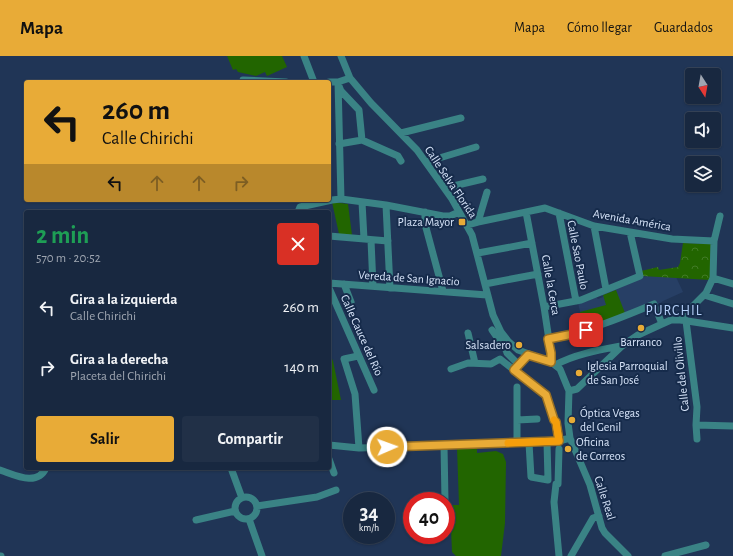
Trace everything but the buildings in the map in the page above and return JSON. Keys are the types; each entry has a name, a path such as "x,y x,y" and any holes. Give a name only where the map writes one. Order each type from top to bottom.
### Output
{"street":[{"path":"304,56 313,80"},
{"name":"Calle Selva Florida","path":"341,56 350,78 371,104 417,150 445,188 467,225 478,253 493,315 506,344 528,355 553,363"},
{"path":"336,85 350,78"},
{"path":"336,85 359,110 362,140"},
{"path":"336,85 341,199"},
{"path":"401,133 461,118"},
{"path":"339,144 362,140 398,156 400,161"},
{"path":"426,162 476,147"},
{"path":"445,188 483,180"},
{"path":"478,222 487,192"},
{"path":"331,200 341,199 386,205 444,216 450,216 459,212"},
{"path":"299,210 325,202"},
{"path":"362,202 373,286"},
{"path":"386,205 390,288"},
{"name":"Avenida América","path":"467,225 545,208 594,226 672,238 714,241"},
{"path":"425,212 425,224 443,291"},
{"name":"Calle la Cerca","path":"526,212 553,363"},
{"name":"Calle Sao Paulo","path":"559,213 576,301"},
{"path":"684,320 689,310 704,295 713,278 714,241 720,216"},
{"path":"594,226 606,289"},
{"path":"544,306 576,301 640,276 630,232"},
{"path":"331,236 388,241"},
{"path":"478,253 532,243"},
{"path":"485,284 538,274"},
{"path":"713,278 733,284"},
{"name":"Vereda de San Ignacio","path":"331,283 487,295"},
{"path":"344,284 351,302"},
{"name":"Calle Cauce del Río","path":"331,293 374,390"},
{"path":"704,295 733,304"},
{"path":"548,339 573,334 612,322 654,304 662,324"},
{"path":"612,351 606,348 553,363 560,370 569,392 577,389 612,351 638,335 671,320 684,320 733,328"},
{"name":"Calle del Olivillo","path":"684,320 696,400 697,439"},
{"path":"492,330 506,344 507,353 516,367 546,395 556,422 559,441"},
{"path":"468,333 475,363"},
{"path":"516,367 528,355"},
{"path":"358,356 344,359 354,394 359,448"},
{"path":"451,369 468,363 491,364 500,359 516,367"},
{"path":"517,388 517,443"},
{"name":"Calle Real","path":"569,392 568,417 570,438 590,485 605,533 628,556"},
{"path":"517,420 537,419"},
{"name":"Calle del Olivillo","path":"696,425 733,426"},
{"path":"331,445 359,448 529,443 559,441 570,438"},
{"path":"547,442 548,480"},
{"path":"529,443 531,477 548,480 548,483 556,484"},
{"path":"444,445 445,492"},
{"path":"558,556 554,521 554,502 556,484 558,484 559,449"},
{"path":"331,465 334,473"},
{"path":"0,470 27,479 35,479 45,470"},
{"path":"232,470 242,498"},
{"path":"257,506 317,496 336,490"},
{"path":"247,497 252,499 257,506 256,514 249,519 240,518 235,511 236,503 242,498 247,497"},
{"path":"196,520 235,511"},
{"path":"571,556 593,518 599,516"},
{"path":"249,519 262,556"},
{"path":"665,556 706,546"}],"shaded area":[{"path":"646,276 676,277 683,292 663,301 656,306 584,328 578,303 588,301 596,297 598,299 603,297 602,294"}],"green space":[{"path":"227,56 282,56 287,67 267,76 265,72 256,76 238,72 236,69 233,70"},
{"path":"332,202 348,204 352,235 339,234"},
{"path":"683,243 711,244 710,280 642,276 641,271 658,267 659,270 678,267"},
{"path":"616,290 625,313 584,328 580,312 606,305 603,295"},
{"path":"331,356 333,361 341,400 331,400"},
{"path":"477,447 477,453 496,451 503,454 506,462 505,523 501,556 456,556 452,552 452,544 455,544 455,505 459,505 457,448"}],"slow traffic":[{"path":"508,443 559,441 556,422 554,420"}],"place":[{"name":"Plaza Mayor","path":"462,222"},
{"name":"Barranco","path":"641,328"},
{"name":"Salsadero","path":"519,345"},
{"name":"Iglesia Parroquial de San José","path":"579,373"},
{"name":"Óptica Vegas del Genil","path":"572,420"},
{"name":"Oficina de Correos","path":"568,449"}],"district":[{"name":"PURCHIL","path":"674,311"}],"route":[{"path":"387,447 559,441 556,422 546,395 514,370 528,355 551,362 548,339 586,330"}]}
